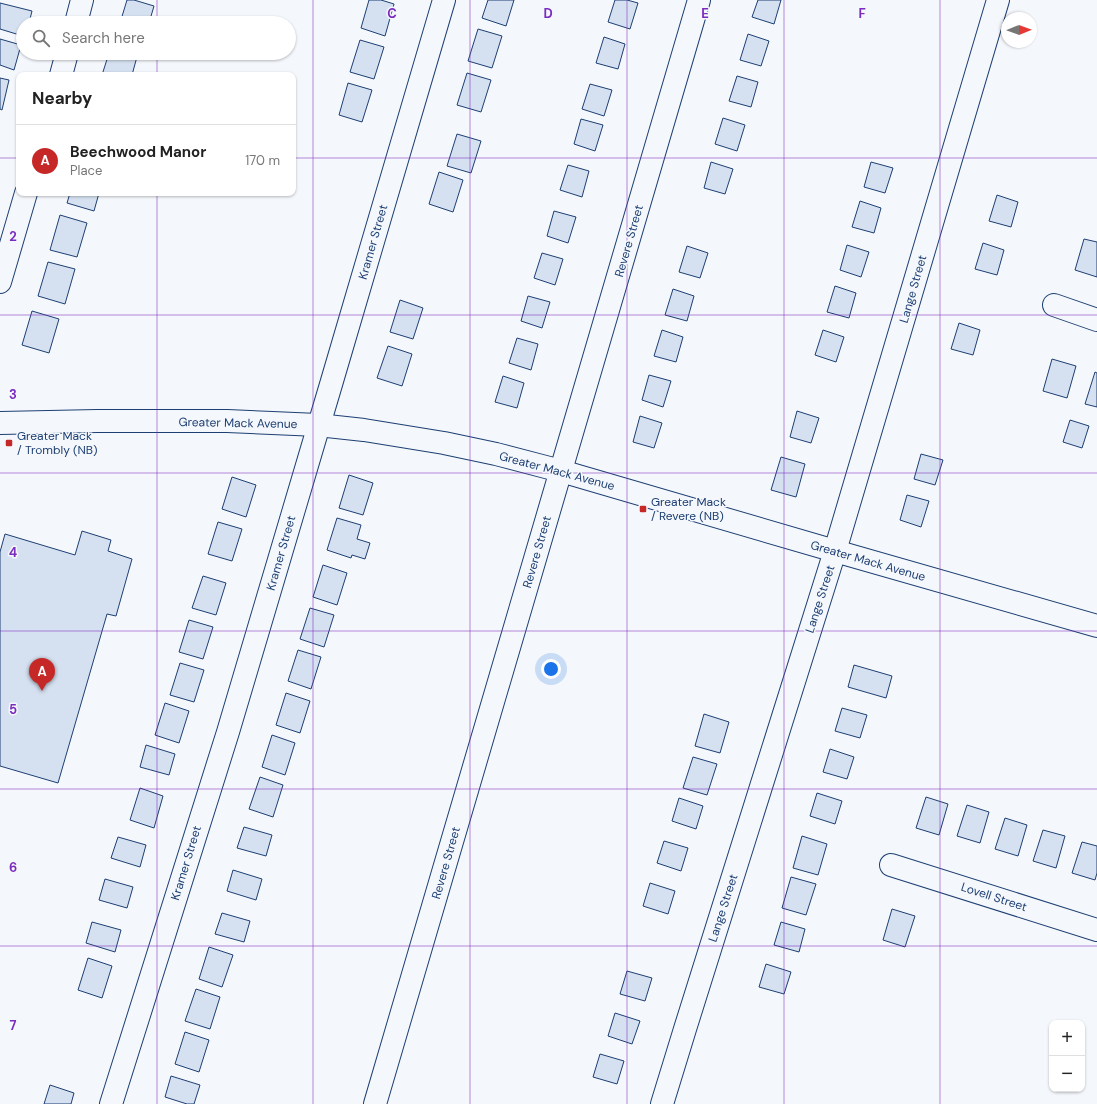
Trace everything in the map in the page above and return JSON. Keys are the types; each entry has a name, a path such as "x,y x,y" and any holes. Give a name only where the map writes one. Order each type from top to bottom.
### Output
{"street":[{"path":"78,16 82,0"},
{"name":"Kramer Street","path":"110,1104 228,732 444,0"},
{"name":"Revere Street","path":"375,1104 699,0"},
{"name":"Lange Street","path":"662,1104 835,551 998,0"},
{"path":"61,72 65,60"},
{"path":"0,282 25,196"},
{"path":"1054,305 1097,320"},
{"name":"Greater Mack Avenue","path":"0,423 227,421 364,430 444,443 496,454 561,471 1097,626"},
{"name":"Lovell Street","path":"891,865 1097,930"}],"building":[{"path":"127,0 134,0 154,6 151,16 122,16"},
{"path":"369,0 381,0 394,4 385,36 361,28"},
{"path":"488,0 514,0 506,26 482,18"},
{"path":"615,0 627,0 638,3 630,29 608,22"},
{"path":"758,0 781,0 774,24 752,17"},
{"path":"0,3 32,11 31,16 16,16 16,34 0,29"},
{"path":"478,29 502,36 492,68 468,61"},
{"path":"748,34 769,41 761,66 740,60"},
{"path":"604,37 625,44 618,69 596,63"},
{"path":"0,39 16,44 17,60 14,70 0,65"},
{"path":"360,40 384,47 374,79 350,72"},
{"path":"107,60 136,60 133,72 103,72"},
{"path":"467,73 491,80 481,112 457,105"},
{"path":"737,76 758,82 751,107 729,101"},
{"path":"0,78 9,80 2,110 0,109"},
{"path":"348,83 372,90 362,122 339,115"},
{"path":"590,84 612,90 604,116 582,109"},
{"path":"723,118 745,125 737,151 715,144"},
{"path":"581,119 603,125 595,151 574,144"},
{"path":"457,134 481,141 471,173 447,166"},
{"path":"711,162 733,169 725,194 704,188"},
{"path":"871,162 893,168 885,193 864,187"},
{"path":"568,165 589,171 582,197 560,190"},
{"path":"439,172 463,180 453,212 429,204"},
{"path":"997,195 1018,202 1011,227 989,221"},
{"path":"69,196 98,196 94,211 67,203"},
{"path":"860,201 881,208 874,233 852,227"},
{"path":"554,211 576,217 568,243 547,236"},
{"path":"60,215 87,223 77,257 50,250"},
{"path":"1084,239 1097,242 1097,277 1075,270"},
{"path":"983,243 1004,250 997,275 975,269"},
{"path":"847,245 869,252 861,277 840,270"},
{"path":"687,246 708,253 700,278 679,272"},
{"path":"542,253 563,259 555,285 534,278"},
{"path":"48,262 75,269 65,304 38,296"},
{"path":"835,286 856,293 849,318 827,312"},
{"path":"673,289 694,296 687,321 665,315"},
{"path":"528,296 550,302 542,328 521,321"},
{"path":"400,300 423,308 413,339 390,332"},
{"path":"32,311 59,319 49,353 22,345"},
{"path":"959,323 980,330 973,355 951,349"},
{"path":"662,330 683,337 676,362 654,356"},
{"path":"823,330 844,337 836,362 815,355"},
{"path":"517,338 538,344 531,370 509,363"},
{"path":"388,346 412,354 402,386 377,378"},
{"path":"1052,359 1076,366 1067,398 1043,391"},
{"path":"1095,372 1097,373 1097,407 1085,404"},
{"path":"649,375 671,381 663,407 642,400"},
{"path":"503,376 524,383 517,408 495,402"},
{"path":"797,411 819,418 811,443 790,437"},
{"path":"640,416 662,423 654,448 633,442"},
{"path":"1070,420 1089,426 1082,448 1063,442"},
{"path":"921,454 943,460 935,485 914,479"},
{"path":"781,457 805,464 796,497 771,490"},
{"path":"349,475 373,483 363,515 339,508"},
{"path":"232,477 256,485 246,517 222,509"},
{"path":"907,495 929,501 921,527 900,520"},
{"path":"337,518 361,525 357,539 370,543 365,559 352,555 351,558 327,550"},
{"path":"218,522 242,529 232,561 208,554"},
{"path":"82,531 111,540 108,551 132,559 116,616 107,614 58,783 0,766 0,552 5,534 75,555"},
{"path":"323,565 347,573 337,605 313,597"},
{"path":"203,576 226,583 216,615 192,608"},
{"path":"310,608 334,615 324,647 300,639"},
{"path":"189,620 213,627 203,659 179,652"},
{"path":"298,650 321,657 311,689 288,681"},
{"path":"180,663 204,670 194,702 170,695"},
{"path":"854,665 892,676 886,698 848,687"},
{"path":"286,693 310,701 300,733 276,725"},
{"path":"165,703 189,711 179,743 155,735"},
{"path":"842,708 867,715 860,738 835,731"},
{"path":"704,714 729,722 720,753 695,746"},
{"path":"272,735 295,743 285,775 262,767"},
{"path":"146,745 175,754 169,775 140,767"},
{"path":"830,749 854,757 847,779 823,772"},
{"path":"693,757 717,764 707,795 683,788"},
{"path":"260,777 283,785 273,817 249,809"},
{"path":"140,788 163,796 154,828 130,820"},
{"path":"817,793 842,801 835,824 810,816"},
{"path":"926,797 948,804 939,835 916,828"},
{"path":"679,798 703,806 696,829 672,821"},
{"path":"967,805 989,812 980,843 957,836"},
{"path":"1005,818 1027,825 1018,856 995,849"},
{"path":"244,827 272,835 266,856 237,848"},
{"path":"1043,830 1065,836 1056,868 1033,861"},
{"path":"802,836 827,844 818,875 793,868"},
{"path":"118,837 146,845 140,867 111,858"},
{"path":"664,841 688,848 681,871 657,863"},
{"path":"1082,842 1097,846 1097,873 1095,880 1072,873"},
{"path":"233,870 262,879 256,900 227,891"},
{"path":"791,877 816,884 806,915 782,908"},
{"path":"105,879 133,887 127,908 99,900"},
{"path":"650,883 675,891 668,914 643,906"},
{"path":"892,909 915,916 905,947 883,940"},
{"path":"222,913 250,921 244,942 215,934"},
{"path":"92,922 121,930 115,952 86,943"},
{"path":"781,922 805,929 799,952 774,945"},
{"path":"209,947 233,955 222,987 199,979"},
{"path":"88,958 112,966 102,998 78,990"},
{"path":"766,964 791,972 784,994 759,987"},
{"path":"627,971 652,978 645,1001 620,994"},
{"path":"196,989 220,997 210,1029 185,1021"},
{"path":"615,1013 640,1021 632,1044 608,1036"},
{"path":"185,1032 209,1040 199,1072 175,1064"},
{"path":"600,1054 624,1061 617,1084 593,1077"},
{"path":"171,1076 200,1085 194,1104 187,1104 165,1097"},
{"path":"50,1085 74,1093 71,1104 44,1104"}],"place":[{"name":"Greater Mack / Trombly (NB)","path":"9,443"},
{"name":"Greater Mack / Revere (NB)","path":"643,509"},
{"name":"Beechwood Manor","path":"42,691"}]}
